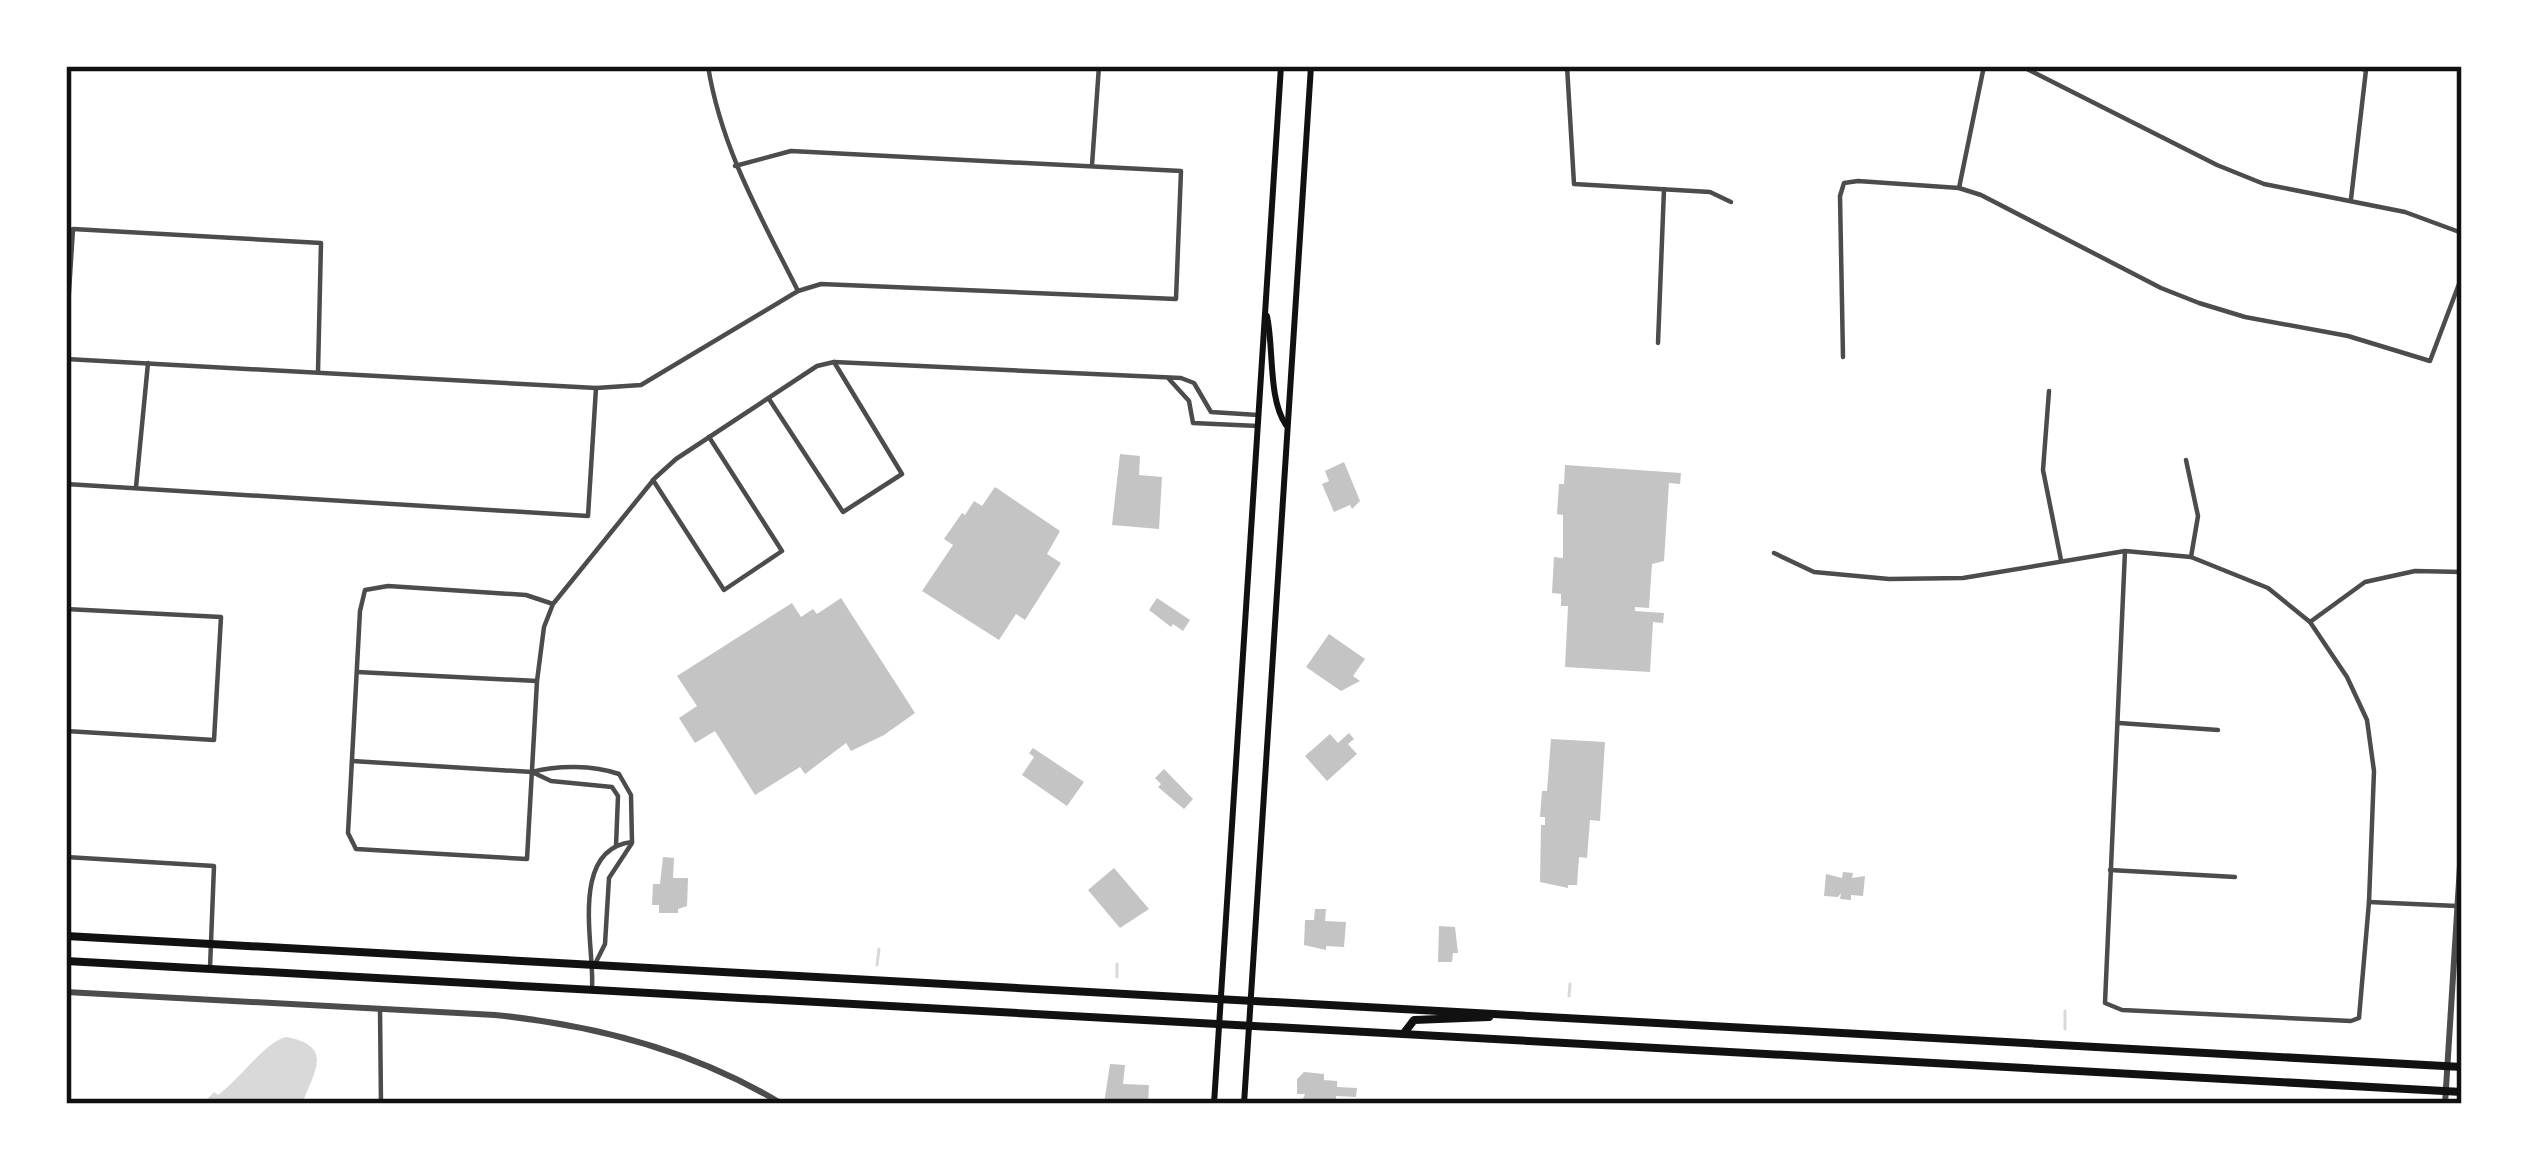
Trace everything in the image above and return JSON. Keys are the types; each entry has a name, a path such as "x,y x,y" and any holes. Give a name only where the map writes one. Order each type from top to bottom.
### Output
{"main road":[{"path":"1214,1104 1281,66"},
{"path":"1244,1104 1311,66"},
{"path":"1265,308 1273,346 1276,410 1288,428"},
{"path":"66,936 2462,1067"},
{"path":"66,961 2462,1091"},
{"path":"1403,1034 1414,1020 1508,1014"}],"street":[{"path":"709,66 714,101 735,166 798,291"},
{"path":"1092,165 1099,66"},
{"path":"1567,66 1574,184 1710,192 1731,202"},
{"path":"1959,188 1984,66"},
{"path":"2021,66 2264,184 2405,212 2462,233"},
{"path":"2351,199 2366,70 2353,66"},
{"path":"66,358 596,388 641,385 798,291 843,283 1176,299 1181,171 791,152 735,166"},
{"path":"1843,356 1838,267 1844,183 1959,188 1982,195 2199,303 2245,317 2348,336 2430,361 2462,276"},
{"path":"1658,343 1664,189"},
{"path":"66,340 73,229 321,243 319,372"},
{"path":"553,604 526,595 388,586 365,590 348,833 356,849 527,859 541,640 553,604 653,480 817,366 834,362 1181,378 1194,383 1211,412 1258,415"},
{"path":"768,398 843,512 902,474 834,362"},
{"path":"136,487 148,363"},
{"path":"1169,379 1189,401 1193,423 1258,426"},
{"path":"66,484 588,516 596,388"},
{"path":"2049,391 2043,470 2061,560"},
{"path":"653,480 724,590 782,551 709,437"},
{"path":"2186,460 2198,516 2191,556"},
{"path":"1774,553 1814,572 1889,579 1963,578 2125,551 2191,556 2268,589 2310,622 2348,677 2366,720 2374,771 2360,1018 2122,1010 2105,1003 2125,551"},
{"path":"2310,622 2365,582 2416,571 2462,572"},
{"path":"66,609 221,617 214,740 66,731"},
{"path":"357,672 537,681"},
{"path":"2119,723 2218,730"},
{"path":"352,760 619,774 631,795 632,842 609,878 605,944 594,965 592,989"},
{"path":"532,772 551,781 612,787 619,796 616,846"},
{"path":"2445,1104 2462,834"},
{"path":"594,965 587,944 592,882 606,854 632,842"},
{"path":"66,857 214,866 210,968"},
{"path":"2110,870 2235,877"},
{"path":"2369,902 2457,906"},
{"path":"66,992 516,1017 595,1030 677,1054 782,1104"},
{"path":"380,1008 381,1104"}],"shaded area":[{"path":"286,1037 316,1053 315,1071 302,1104 210,1104 208,1098 214,1092 218,1095"}],"building":[{"path":"1120,454 1140,456 1139,475 1162,477 1159,529 1112,525"},
{"path":"1344,462 1360,501 1352,509 1350,505 1334,512 1322,484 1329,481 1325,471"},
{"path":"1565,465 1681,473 1680,484 1669,483 1664,561 1652,564 1649,608 1635,607 1635,611 1664,613 1663,623 1653,622 1650,672 1565,667 1568,606 1561,606 1561,594 1552,593 1554,557 1563,558 1563,515 1557,514"},
{"path":"995,487 1060,531 1047,554 1061,563 1025,620 1016,614 999,640 922,591 953,545 944,539 962,513 974,501 982,506"},
{"path":"841,598 915,713 884,735 851,751 846,743 805,774 800,767 755,795 715,731 695,743 679,718 697,706 677,676 792,603 801,617 813,609 817,614"},
{"path":"1157,598 1190,620 1183,631 1149,610"},
{"path":"1329,634 1365,659 1353,676 1360,681 1341,691 1306,667"},
{"path":"1349,733 1354,739 1348,744 1357,754 1327,781 1305,756 1330,734 1338,743"},
{"path":"1551,739 1605,742 1600,821 1590,820 1587,858 1579,857 1577,885 1568,888 1540,882 1541,825 1545,825 1545,817 1540,817 1542,791 1547,791"},
{"path":"1033,748 1084,782 1067,806 1022,775 1034,757 1029,753"},
{"path":"1164,769 1193,799 1184,809 1158,787 1161,784 1155,778"},
{"path":"663,857 674,858 673,878 688,878 687,906 678,913 659,913 659,905 652,905 653,884 660,884"},
{"path":"1114,868 1149,909 1120,928 1088,890"},
{"path":"1843,872 1853,873 1852,878 1865,876 1863,896 1851,895 1851,900 1840,899 1841,893 1824,896 1826,874 1842,878"},
{"path":"1315,909 1326,909 1325,921 1346,922 1344,947 1326,946 1326,950 1304,945 1305,920 1314,920"},
{"path":"1439,926 1455,927 1458,953 1453,953 1452,962 1438,962"},
{"path":"1110,1064 1125,1065 1123,1084 1149,1085 1148,1104 1104,1104"},
{"path":"1304,1072 1324,1074 1324,1080 1337,1081 1337,1087 1357,1088 1356,1097 1301,1103 1305,1094 1297,1094 1297,1079"}],"waterway":[{"path":"877,965 879,949"},
{"path":"1117,964 1117,977"},
{"path":"1569,996 1570,984"},
{"path":"2065,1011 2065,1029"}]}
